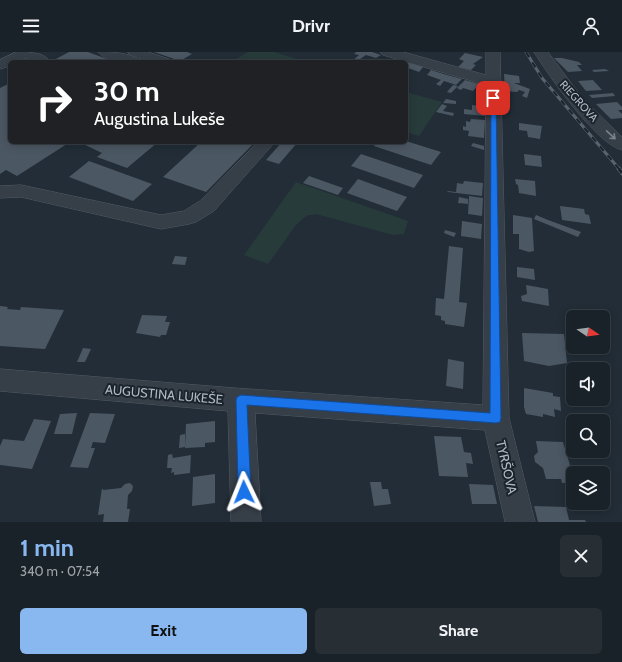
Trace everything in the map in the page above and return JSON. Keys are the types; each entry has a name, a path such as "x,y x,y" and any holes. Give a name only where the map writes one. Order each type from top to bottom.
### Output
{"street":[{"path":"0,56 9,52"},
{"path":"17,60 54,52"},
{"path":"105,52 127,60"},
{"path":"134,52 158,60"},
{"path":"388,52 493,82"},
{"name":"TYRŠOVA","path":"493,52 496,418 520,522"},
{"name":"RIEGROVA","path":"541,52 560,80 575,98 622,145"},
{"path":"0,192 20,191 161,222 189,217 207,206 265,144"},
{"name":"AUGUSTINA LUKEŠE","path":"0,380 241,400 496,418"},
{"path":"241,400 246,522"}],"green space":[{"path":"248,52 275,52 300,60 234,60"},
{"path":"408,93 442,102 419,136 408,133"},
{"path":"296,182 408,221 404,234 393,235 316,214 306,216 296,225 268,264 244,255"}],"building":[{"path":"69,52 88,52 110,60 54,60"},
{"path":"154,52 187,52 192,54 182,60 177,60"},
{"path":"356,52 372,52 381,55 376,58 366,55 359,60 353,60 359,55 354,54"},
{"path":"465,53 483,57 473,64 476,65 471,70 458,67 464,61 459,59"},
{"path":"554,58 562,58 579,62 582,65 577,65 582,71 568,72"},
{"path":"408,63 423,67 419,72 408,68"},
{"path":"605,69 609,71 594,72 592,70"},
{"path":"431,70 462,79 456,85 444,81 440,86 436,84 441,80 427,75"},
{"path":"504,74 519,76 520,83 514,83 530,89 527,98 522,96 525,92 519,90 517,92 505,91"},
{"path":"465,80 479,84 473,91 463,88 461,90 457,88"},
{"path":"593,80 602,90 586,91 578,81"},
{"path":"8,84 8,144 67,144 17,176 6,170 0,174 0,88"},
{"path":"479,84 485,86 485,91 478,91"},
{"path":"453,85 458,86 451,93 447,92"},
{"path":"613,93 615,96 592,98 589,95"},
{"path":"446,99 456,101 456,104 443,103"},
{"path":"617,102 622,107 622,110 618,110 622,114 622,118 611,119 596,104"},
{"path":"442,104 447,106 443,111 454,113 453,116 436,112"},
{"path":"472,105 485,107 485,116 464,114 464,109 472,110"},
{"path":"471,119 485,120 484,138 468,136 469,131 463,130 463,126 466,127 466,121 470,122"},
{"path":"519,123 542,126 540,139 528,137 527,131 519,130"},
{"path":"408,142 441,152 431,165 374,146 376,144 408,144"},
{"path":"473,143 484,146 484,150 471,146"},
{"path":"83,144 156,144 127,168 97,157 102,153"},
{"path":"199,144 253,144 206,192 163,177"},
{"path":"280,144 296,144 279,164 266,160"},
{"path":"361,154 423,175 414,188 351,166"},
{"path":"524,154 541,156 542,167 525,165"},
{"path":"89,161 152,184 133,201 69,177"},
{"path":"309,176 343,188 338,195 303,183"},
{"path":"358,179 407,197 397,211 347,193"},
{"path":"515,179 535,181 536,196 519,193 518,185 516,184"},
{"path":"464,181 483,183 482,196 447,191 456,192 457,183 463,184"},
{"path":"469,196 483,198 482,216 468,214"},
{"path":"459,197 468,199 468,204 458,203"},
{"path":"560,206 584,209 585,214 589,215 591,224 562,220"},
{"path":"513,215 532,218 534,251 529,252 519,249 519,234 513,234"},
{"path":"536,215 581,232 578,237 534,219"},
{"path":"462,221 482,224 481,239 461,236"},
{"path":"445,230 456,233 454,237 444,233"},
{"path":"449,246 463,248 459,302 467,303 464,327 445,324 445,321 441,320 441,316 435,315 436,298 444,299"},
{"path":"175,256 187,257 185,265 172,264"},
{"path":"517,267 534,269 535,280 517,277"},
{"path":"526,285 548,289 549,306 522,301 521,296 527,294"},
{"path":"0,306 8,307 7,309 20,310 21,307 64,310 45,349 0,346"},
{"path":"142,315 167,316 165,322 170,322 166,335 161,335 160,337 136,333"},
{"path":"522,333 564,334 566,363 549,366 524,361"},
{"path":"83,348 91,349 85,362 77,362"},
{"path":"448,359 464,362 463,389 446,386"},
{"path":"524,388 553,393 553,396 560,397 561,411 554,409 555,417 543,414 543,417 526,414 524,407"},
{"path":"77,413 72,434 54,434 60,414"},
{"path":"90,413 115,414 105,443 93,442 91,448 95,448 88,468 70,467"},
{"path":"34,419 51,421 32,469 0,465 0,446 3,439 24,441"},
{"path":"215,421 215,442 205,443 205,447 185,448 186,424"},
{"path":"185,434 185,447 179,448 180,435"},
{"path":"434,436 461,437 464,452 471,453 473,464 466,463 468,477 439,476"},
{"path":"536,441 563,442 566,458 568,458 570,466 566,466 566,483 562,483 561,479 546,479 543,468 535,462 534,456 538,452"},
{"path":"172,454 173,458 191,455 190,473 174,475 174,472 171,473 172,468 167,468 168,455"},
{"path":"215,474 215,503 192,506 193,477"},
{"path":"370,482 381,482 382,489 388,489 391,504 374,506"},
{"path":"130,483 133,486 132,491 128,495 127,509 130,509 128,522 103,522 104,514 98,515 102,488 103,490 121,488 125,484"},
{"path":"469,484 493,485 497,504 472,504"},
{"path":"534,506 566,507 569,520 585,520 586,522 538,522"}],"railway":[{"path":"526,52 542,78 620,170"},
{"path":"619,169 622,173"}],"route":[{"path":"244,492 241,400 496,418 493,98"}]}
